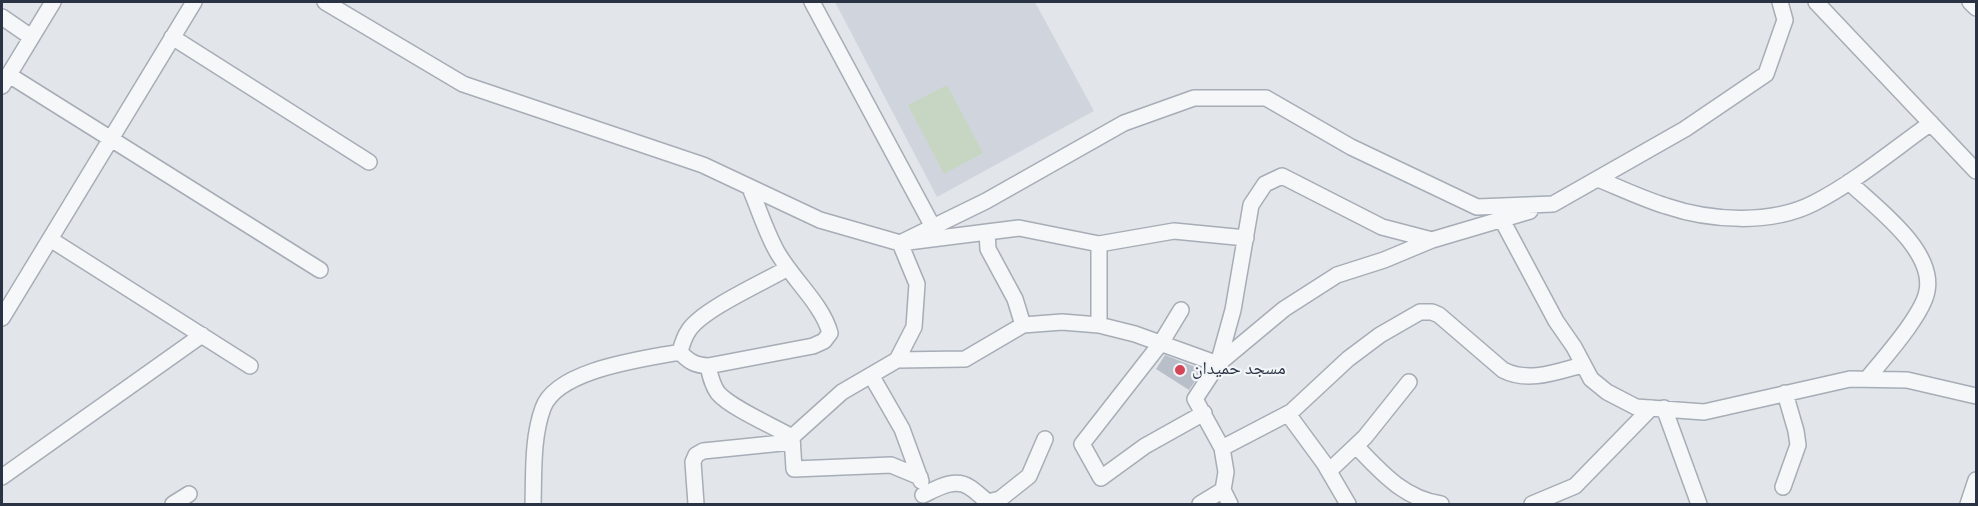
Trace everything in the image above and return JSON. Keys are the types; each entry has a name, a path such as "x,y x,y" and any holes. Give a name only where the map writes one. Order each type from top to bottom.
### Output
{"street":[{"path":"53,2 5,81 111,138 320,270"},
{"path":"2,318 194,2"},
{"path":"325,2 463,84 703,165 820,220 900,243 1019,228 1099,244 1174,231 1246,238"},
{"path":"812,2 933,226"},
{"path":"1218,364 1284,309 1337,275 1384,260 1432,240 1553,204 1685,129 1766,74 1785,20 1780,2"},
{"path":"1816,2 1977,171"},
{"path":"1970,2 1977,8"},
{"path":"2,17 31,37"},
{"path":"172,37 369,162"},
{"path":"900,243 986,201 1124,123 1194,98 1266,98 1351,147 1477,207 1553,204"},
{"path":"1598,179 1666,206 1707,216 1767,218 1812,204 1849,182 1931,123"},
{"path":"1230,504 1223,490 1226,472 1222,448 1196,399 1218,364 1233,310 1251,205 1264,184 1281,176 1382,226 1432,240"},
{"path":"1849,182 1906,235 1916,249 1927,275 1928,292 1920,309 1867,379"},
{"path":"750,188 775,248 828,326 830,333 824,341 813,346 708,366 696,365 688,361 681,352 690,328 708,313 788,268"},
{"path":"1502,220 1556,321 1574,347 1591,379 1607,392 1636,407 1704,411 1850,379 1907,380 1977,396"},
{"path":"987,232 988,249 1015,299 1023,325"},
{"path":"50,238 250,366"},
{"path":"897,360 914,327 917,284 900,243"},
{"path":"1099,244 1099,325"},
{"path":"1181,310 1161,343 1082,444 1101,478 1145,446 1204,413"},
{"path":"1222,448 1288,414 1356,353 1380,335 1420,312 1426,311 1439,315 1503,370 1514,376 1548,374 1582,365"},
{"path":"696,504 693,462 696,455 703,451 792,439 842,392 897,360 965,359 1023,325 1062,322 1099,325 1161,343 1218,364"},
{"path":"2,477 202,335"},
{"path":"533,504 535,441 543,406 553,392 564,384 608,366 681,352"},
{"path":"708,366 710,378 718,392 729,402 792,439"},
{"path":"871,375 902,429 920,477 924,500 942,486 961,483 966,484 988,502 1000,499 1029,476 1045,439"},
{"path":"1329,471 1365,437 1409,382"},
{"path":"1783,487 1798,445 1785,393"},
{"path":"1533,504 1575,486 1657,408"},
{"path":"1657,408 1699,504"},
{"path":"1288,414 1329,471 1347,504"},
{"path":"792,439 794,469 891,465 920,477"},
{"path":"1356,446 1395,486 1412,496 1441,504"},
{"path":"1968,504 1977,480"},
{"path":"1200,504 1223,490"},
{"path":"172,504 189,494"}],"shaded area":[{"path":"835,2 1035,2 1094,111 937,197"}],"green space":[{"path":"947,85 983,153 944,174 908,105"}],"building":[{"name":"مسجد حميدان","path":"1165,355 1203,370 1189,390 1156,369"}],"place":[{"name":"مسجد حميدان","path":"1180,370"}]}
